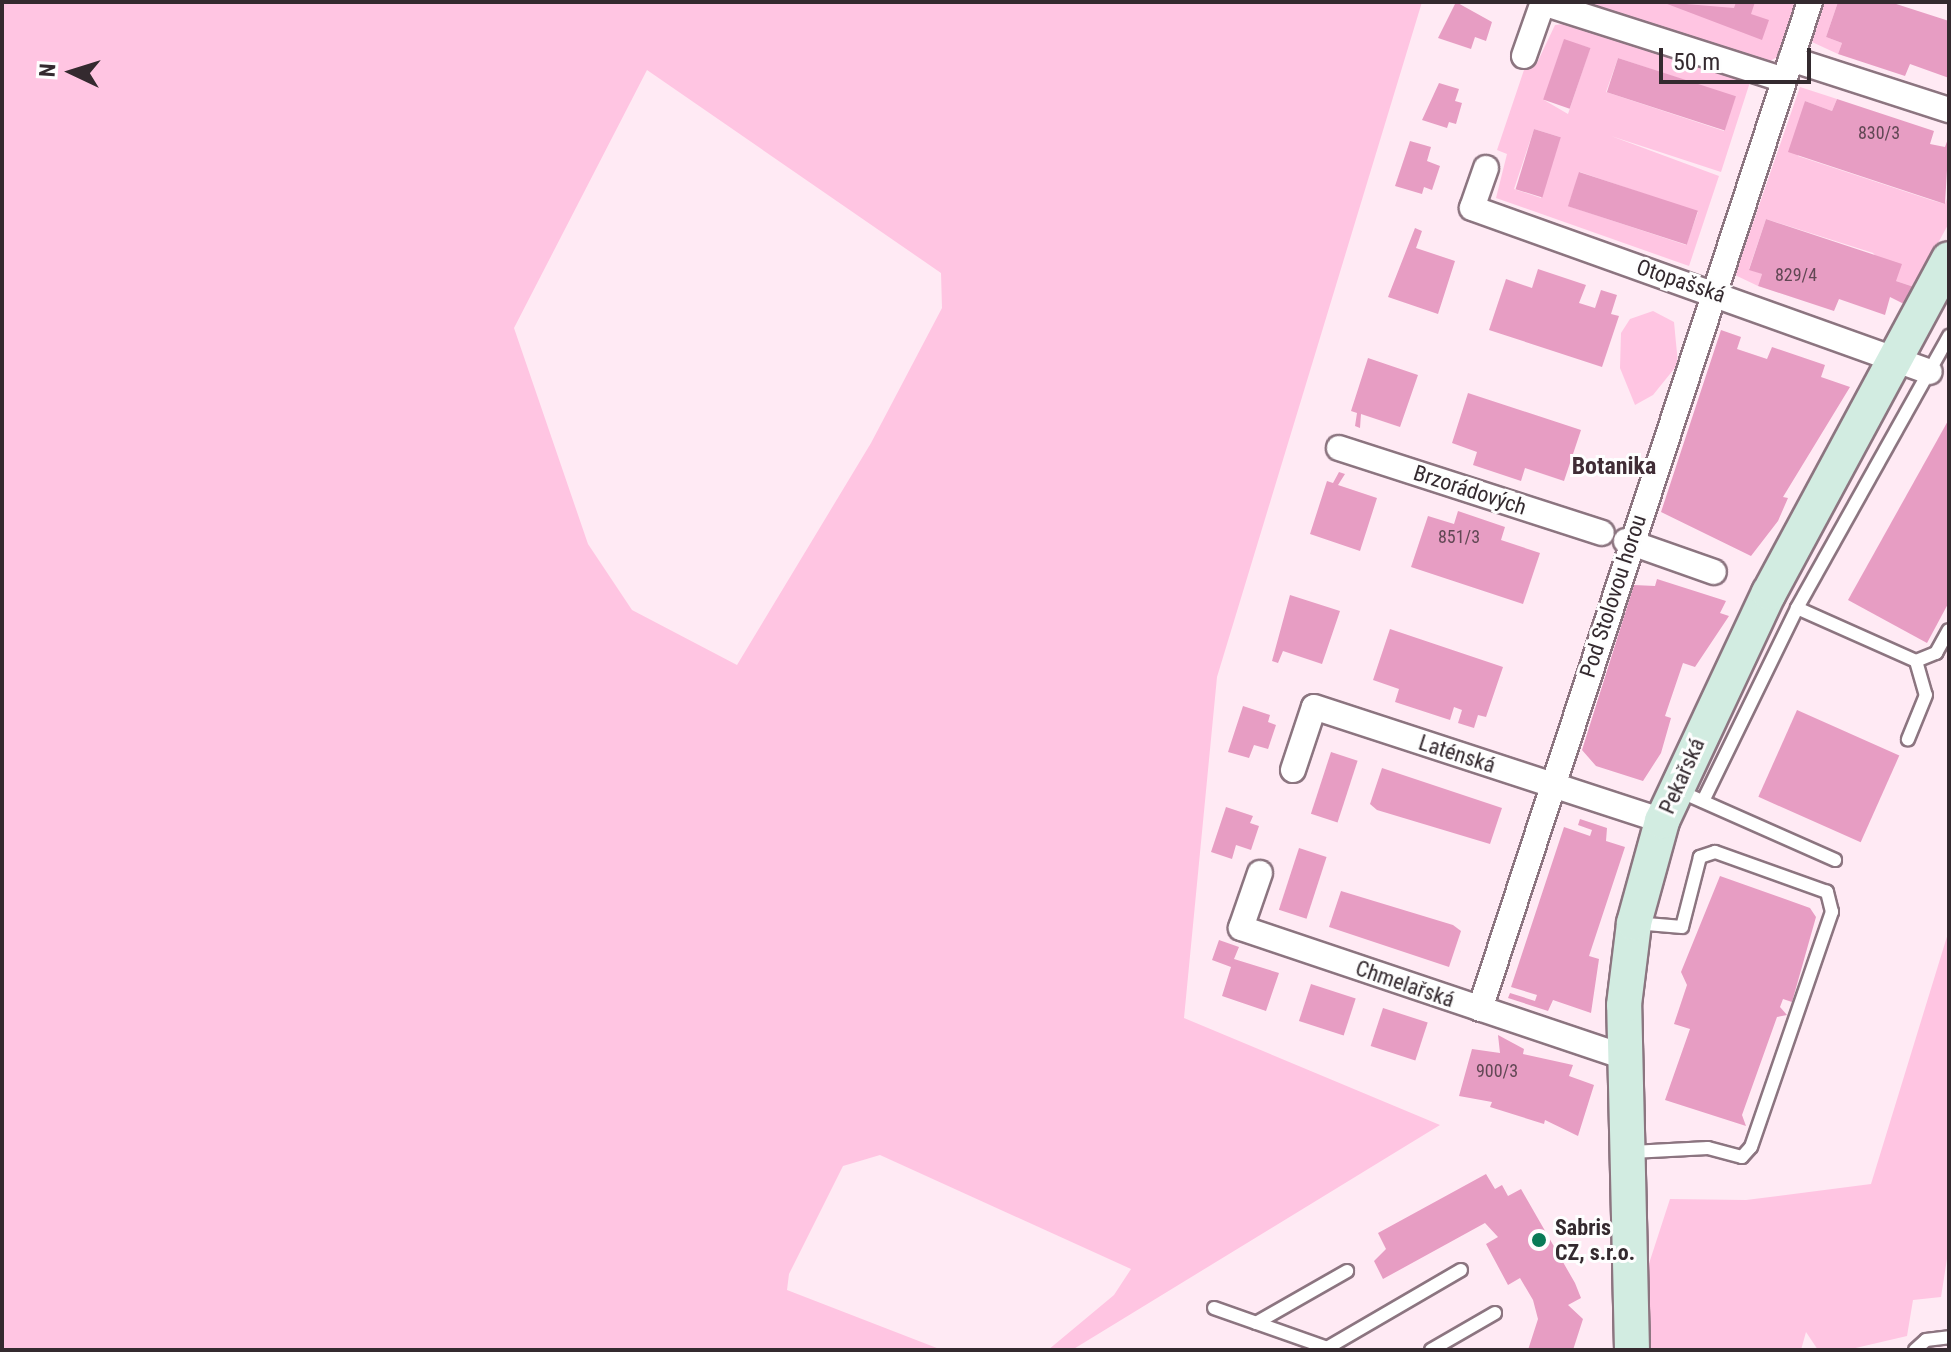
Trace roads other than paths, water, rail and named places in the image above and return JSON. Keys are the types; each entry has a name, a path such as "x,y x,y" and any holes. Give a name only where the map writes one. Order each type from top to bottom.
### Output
{"street":[{"path":"1524,56 1543,2 1788,70 1949,110"},
{"name":"Pod Stolovou horou","path":"1480,1009 1628,542 1810,2"},
{"name":"Otopašská","path":"1486,168 1472,208 1896,356 1929,372"},
{"name":"Pekařská","path":"1632,1350 1624,1057 1634,923 1662,821 1689,795 1769,593 1949,259"},
{"name":"Brzorádových","path":"1339,448 1602,533"},
{"path":"1628,542 1714,572"},
{"name":"Laténská","path":"1293,770 1314,707 1662,821"},
{"name":"Chmelařská","path":"1260,873 1241,928 1624,1057"}],"lane":[{"name":"Pekařská","path":"1689,795 1949,336"},
{"path":"1797,608 1916,661 1926,677 1926,695 1908,739"},
{"path":"1916,661 1936,653 1949,630"},
{"path":"1689,795 1835,860"},
{"path":"1628,1152 1708,1148 1742,1157 1751,1147 1832,912 1827,892 1715,852 1700,857 1682,927 1634,923"},
{"path":"1214,1308 1330,1349 1461,1270"},
{"path":"1256,1323 1347,1271"},
{"path":"1431,1350 1495,1313"},
{"path":"1915,1350 1926,1340 1949,1337"}],"place":[{"name":"Sabris CZ, s.r.o.","path":"1539,1240"}],"district":[{"name":"Botanika","path":"1614,467"}]}
